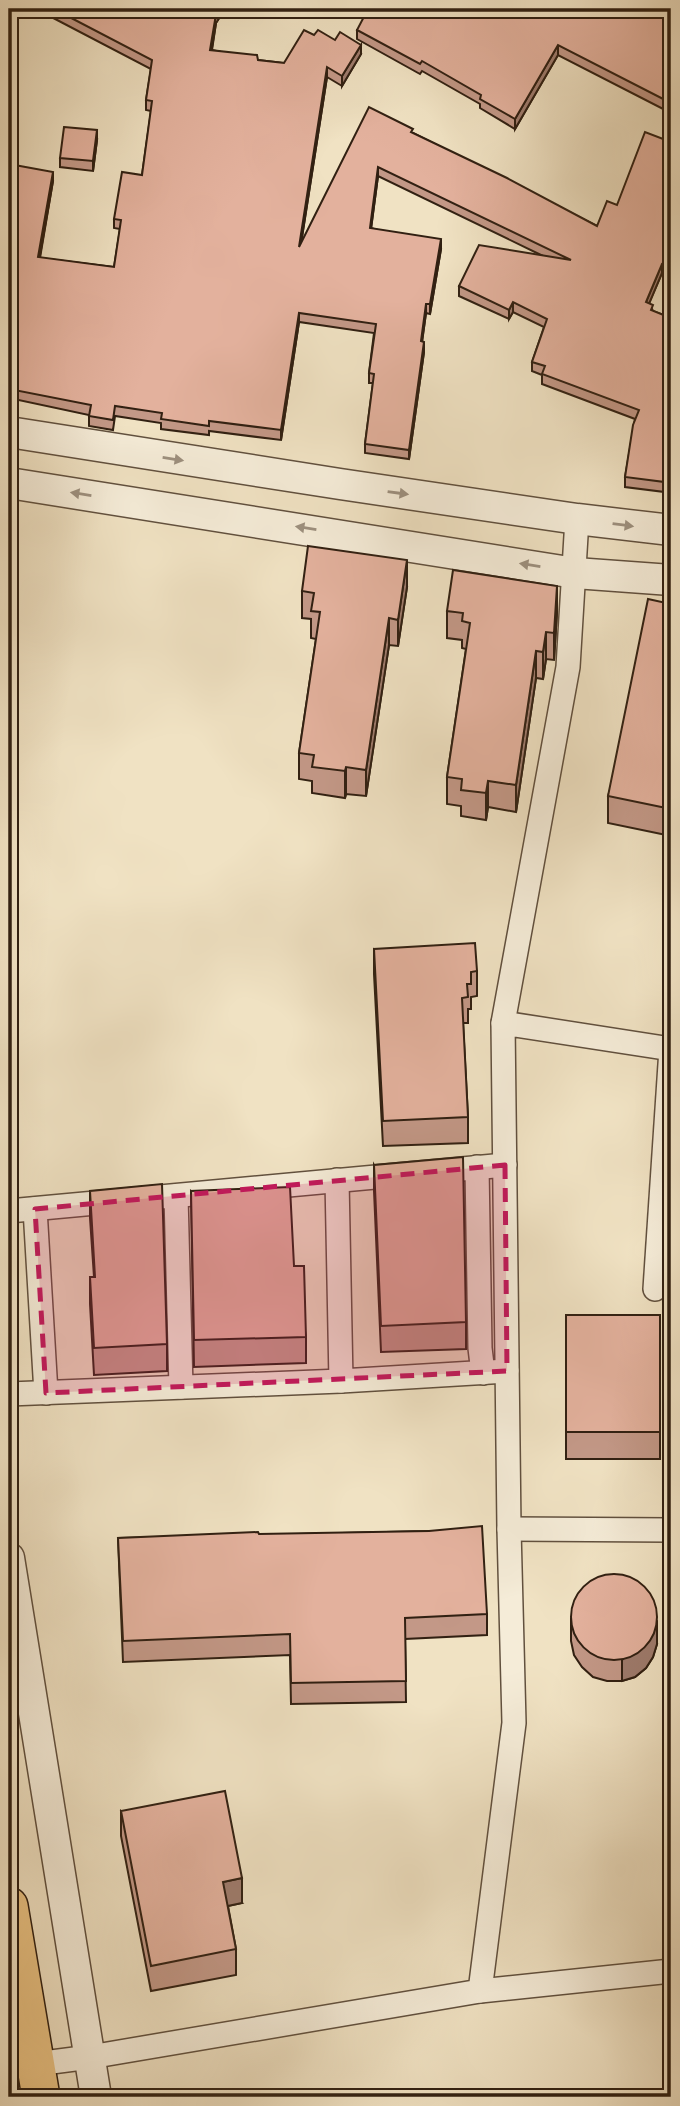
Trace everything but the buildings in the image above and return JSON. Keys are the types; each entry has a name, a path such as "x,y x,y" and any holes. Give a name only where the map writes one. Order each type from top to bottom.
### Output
{"main road":[{"path":"9,1906 38,2081"}],"street":[{"path":"9,432 578,519 671,530"},
{"path":"9,483 575,573 671,580"},
{"path":"480,1991 514,1723 503,1023 568,667 578,519"},
{"path":"503,1023 671,1049 655,1289"},
{"path":"9,1211 505,1165"},
{"path":"477,1167 480,1348 483,1373"},
{"path":"337,1180 341,1381"},
{"path":"176,1196 181,1388"},
{"path":"35,1209 46,1393"},
{"path":"9,1394 341,1381 507,1371"},
{"path":"509,1529 671,1531"},
{"path":"9,1558 96,2097"},
{"path":"38,2081 90,2057 480,1991 671,1971"}],"highlighted area":[{"path":"505,1165 507,1371 46,1393 35,1209"}]}
